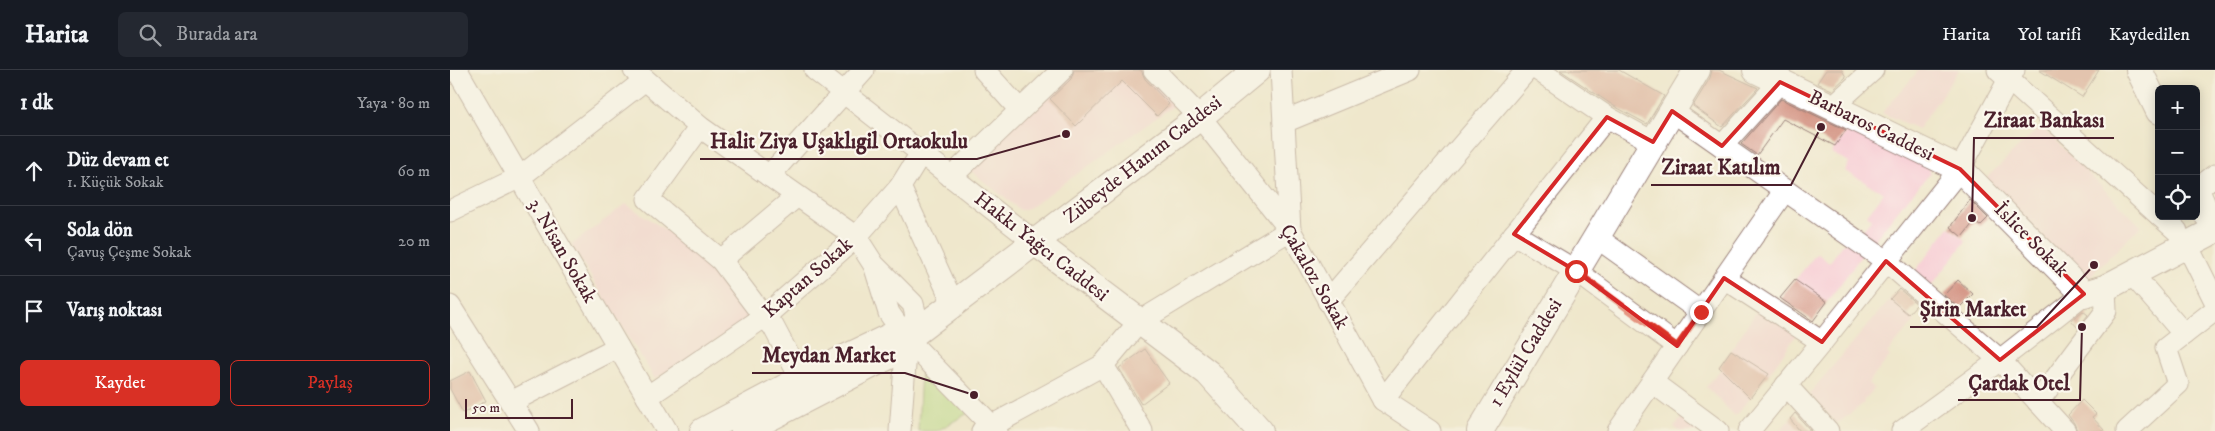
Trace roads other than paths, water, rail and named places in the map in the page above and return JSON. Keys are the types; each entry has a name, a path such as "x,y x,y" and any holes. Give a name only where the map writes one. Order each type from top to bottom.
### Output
{"main road":[{"name":"Zübeyde Hanım Caddesi","path":"744,431 895,353 907,339 953,303 1036,243 1200,117 1257,70"},
{"name":"1 Eylül Caddesi","path":"1480,431 1697,70"},
{"name":"Barbaros Caddesi","path":"1756,70 1960,169"},
{"path":"2139,70 2155,103"},
{"name":"İslice Sokak","path":"1960,169 2090,291"},
{"name":"İslice Sokak","path":"2090,291 2171,227 2206,210"},
{"name":"İslice Sokak","path":"2090,291 2132,274 2171,227"},
{"name":"Hakkı Yağcı Caddesi","path":"1036,243 1208,373 1260,431"},
{"path":"703,431 801,379 889,337 907,339"}],"street":[{"name":"3. Nisan Sokak","path":"457,70 667,431"},
{"name":"Hakkı Yağcı Caddesi","path":"815,70 1036,243"},
{"path":"769,176 864,70"},
{"path":"984,70 1020,110"},
{"path":"951,177 1062,70"},
{"name":"Çakaloz Sokak","path":"1154,70 1200,117 1290,230 1382,400 1430,431"},
{"path":"450,211 520,177 639,75 700,127 856,237 874,265 889,313 907,339 991,429 1103,365 1139,322 1290,230 1281,70"},
{"path":"1284,122 1410,70"},
{"path":"1328,301 1528,70"},
{"path":"1538,70 1607,117 1654,142"},
{"path":"1832,107 1873,70"},
{"path":"1749,431 1960,169 2006,73 2171,227 2215,301"},
{"path":"1722,146 1780,82"},
{"path":"1672,111 1886,261 2000,360 2065,431"},
{"path":"1382,400 1607,117"},
{"path":"700,127 648,199 721,260 773,326 801,379"},
{"name":"Kaptan Sokak","path":"647,397 764,317 856,237 900,187 921,153"},
{"path":"2206,210 2215,175"},
{"path":"900,187 953,303"},
{"path":"1618,431 1785,190"},
{"path":"721,260 797,196"},
{"path":"1514,234 1576,271 1677,346"},
{"path":"1596,237 1701,312"},
{"path":"2132,274 2184,334"},
{"path":"1724,278 1822,342"},
{"path":"1902,431 2000,360 2090,291 2106,311 2038,402"},
{"path":"450,306 529,431"},
{"path":"2126,431 2178,384 2166,348 2215,310"},
{"path":"900,431 907,339"},
{"path":"511,402 618,347"},
{"path":"1103,365 1142,431"},
{"path":"1652,382 1718,431"},
{"path":"1786,385 1828,431"}],"place":[{"name":"Ziraat Katılım","path":"1821,127"},
{"name":"Halit Ziya Uşaklıgil Ortaokulu","path":"1066,134"},
{"name":"Ziraat Bankası","path":"1972,218"},
{"name":"Şirin Market","path":"2094,265"},
{"name":"Çardak Otel","path":"2082,327"},
{"name":"Meydan Market","path":"974,395"}]}
